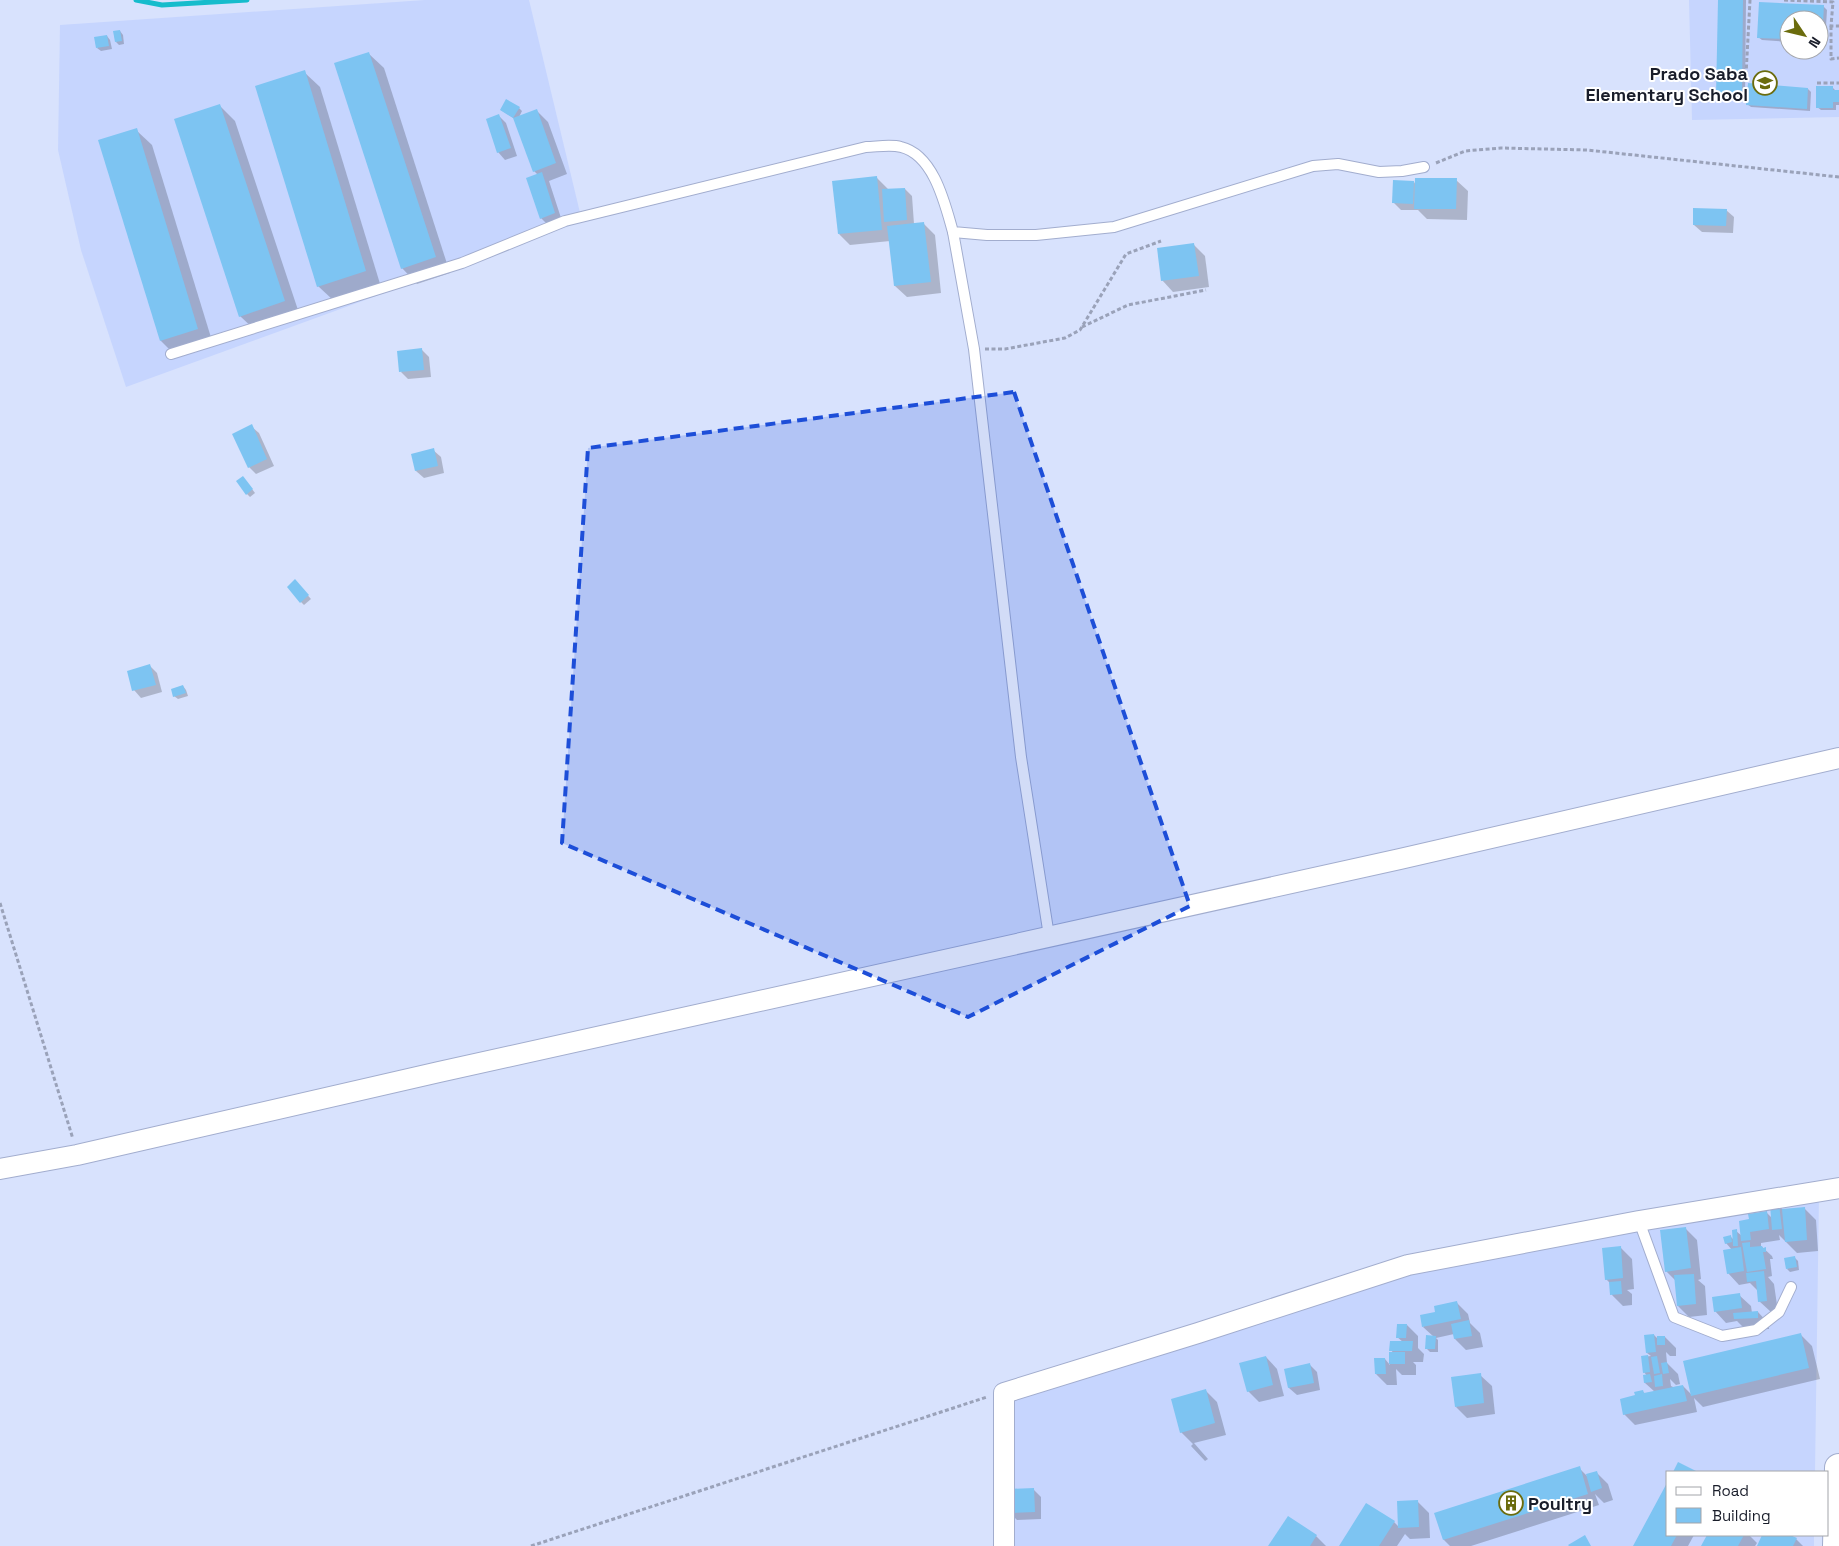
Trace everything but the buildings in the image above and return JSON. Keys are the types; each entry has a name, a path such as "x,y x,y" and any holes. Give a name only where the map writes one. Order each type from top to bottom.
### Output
{"highway":[{"path":"1838,1531 1839,1468"}],"street":[{"path":"0,1169 77,1155 439,1072 1410,857 1839,758"},
{"path":"1004,1546 1004,1393 1408,1266 1530,1240 1839,1188"}],"lane":[{"path":"171,354 462,263 565,221 866,147 900,146 917,153 939,185 953,232 974,349 1020,747 1049,936"},
{"path":"953,232 987,235 1036,235 1114,227 1313,166 1338,164 1379,172 1402,171 1424,167"},
{"path":"1639,1221 1674,1317 1722,1336 1756,1330 1778,1312 1791,1287"}],"path":[{"path":"1746,75 1750,0"},
{"path":"1784,0 1833,2 1831,59 1839,58"},
{"path":"1831,26 1839,26"},
{"path":"1817,83 1839,83"},
{"path":"1424,167 1465,152 1501,148 1587,150 1839,177"},
{"path":"1082,327 1126,254 1161,241"},
{"path":"974,349 1005,349 1064,338 1082,327 1128,305 1206,290"},
{"path":"0,903 77,1155"},
{"path":"531,1546 1004,1393"}],"highlighted area":[{"path":"1014,392 1190,906 968,1017 562,843 588,448"}],"shaded area":[{"path":"425,0 529,0 582,221 126,387 81,250 58,150 60,25"},
{"name":"Prado Saba Elementary School","path":"1689,0 1839,0 1839,117 1692,120"},
{"path":"1819,1195 1815,1471 1666,1471 1666,1536 1814,1536 1814,1546 1006,1546 1007,1400 1411,1275"}],"waterway":[{"path":"136,0 162,5 247,0"}],"place":[{"name":"Prado Saba Elementary School","path":"1765,83"},
{"name":"Poultry","path":"1511,1503"}]}
